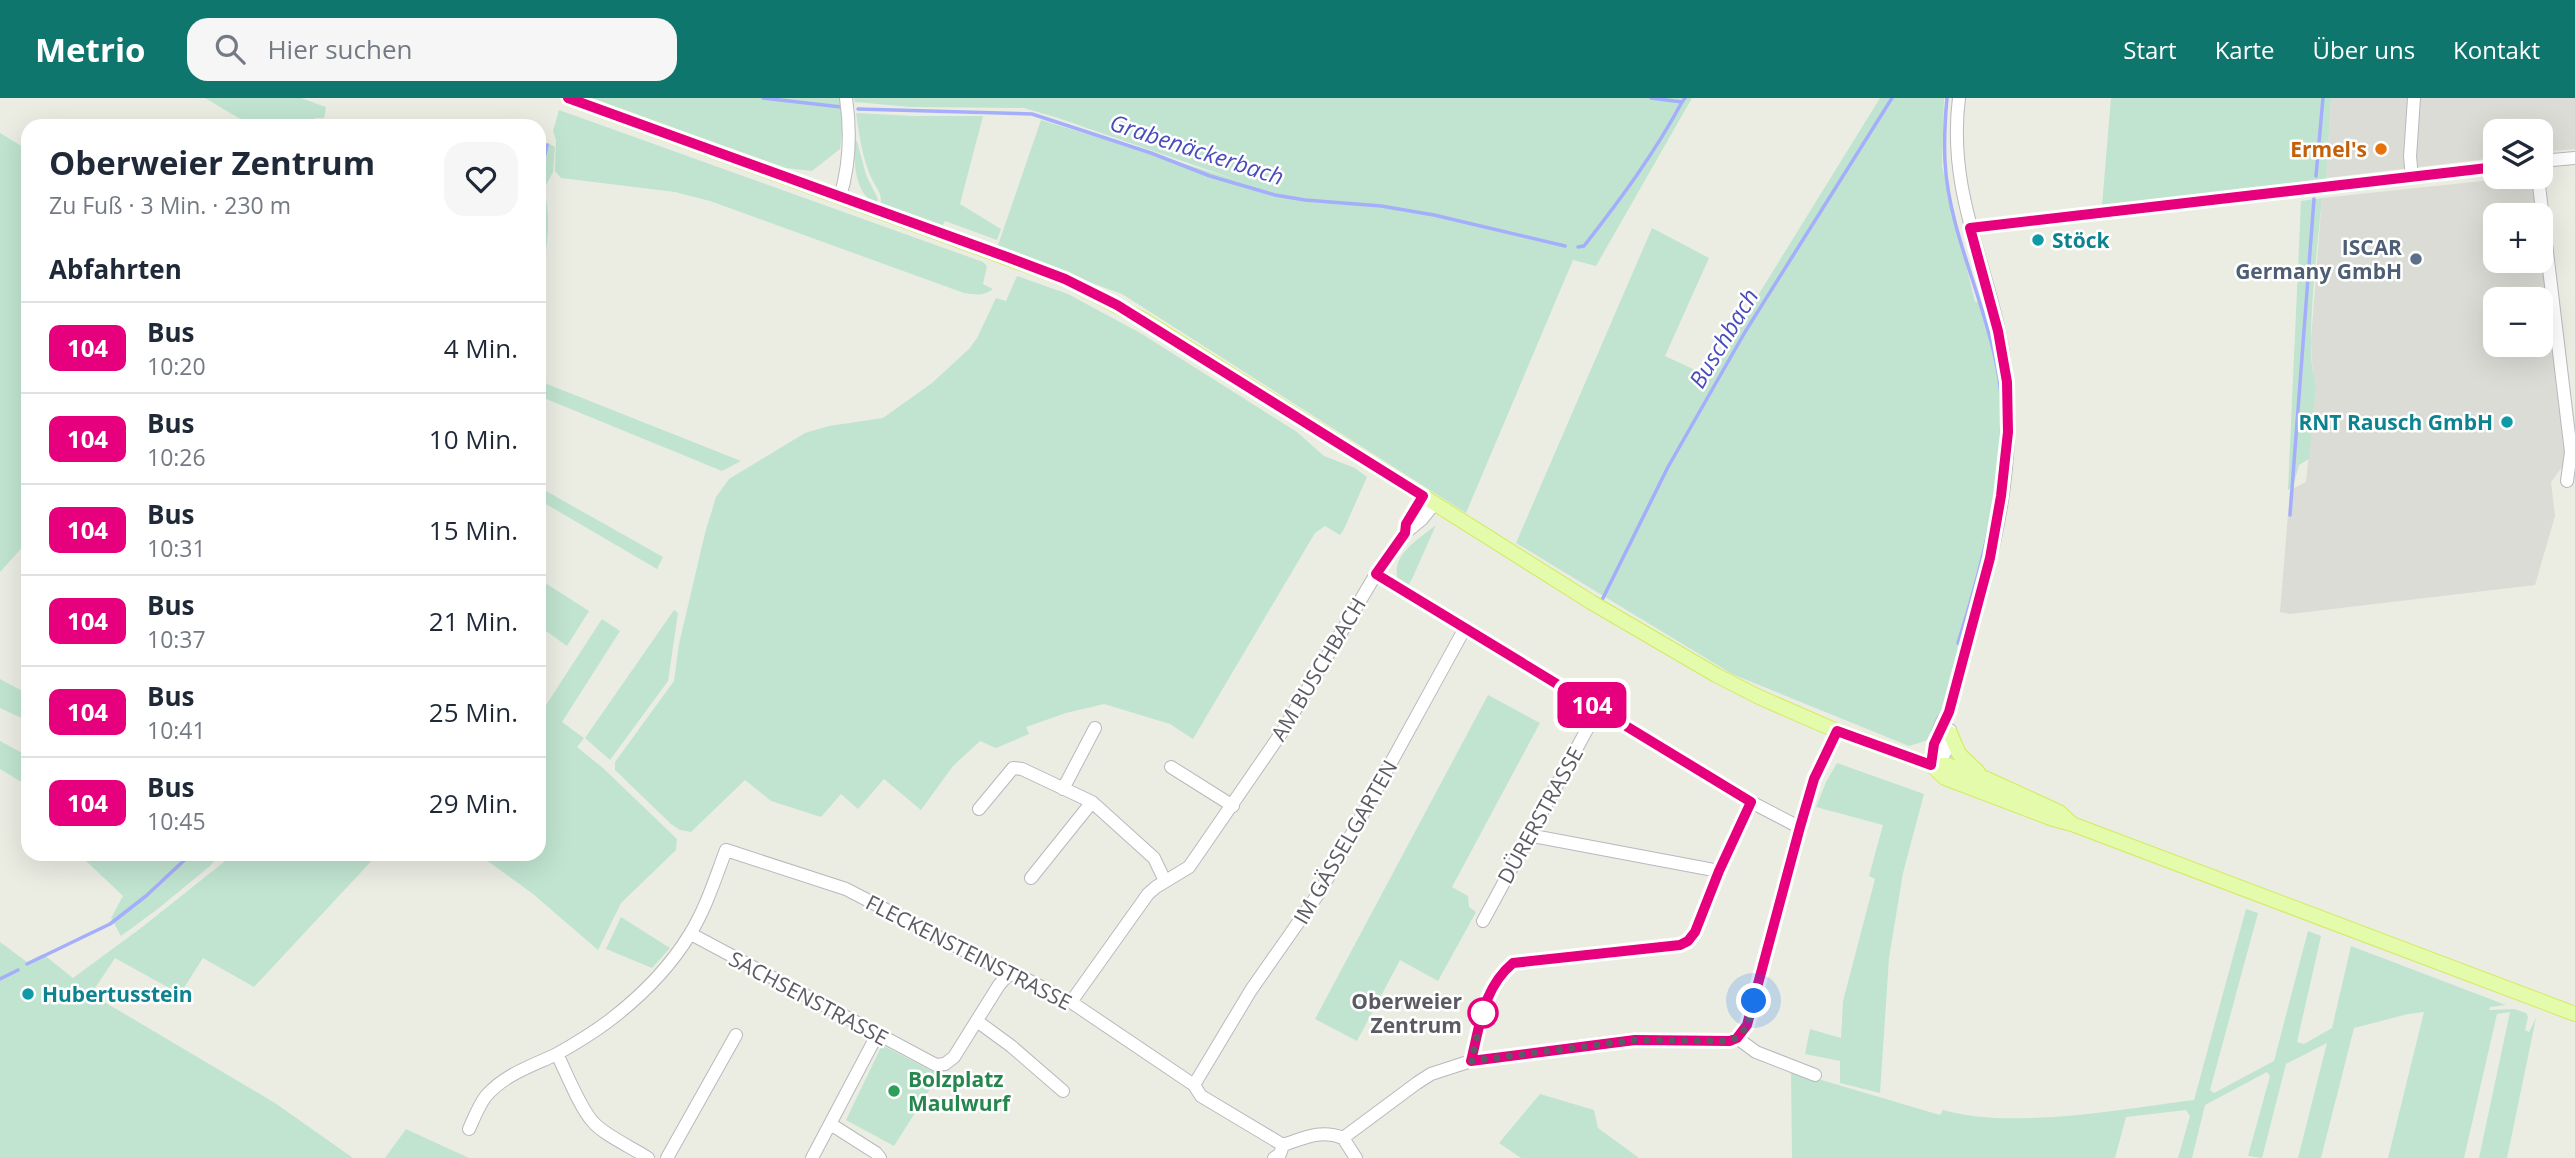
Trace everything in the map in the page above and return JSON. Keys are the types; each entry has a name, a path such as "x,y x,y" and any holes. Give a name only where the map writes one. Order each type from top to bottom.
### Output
{"main road":[{"path":"568,98 1065,279 1117,305 1594,604 1716,675 1759,698 1837,731 1931,765 1948,765 1987,779 2059,812 2072,824"},
{"path":"1950,733 1959,754 1987,779"},
{"path":"1931,765 1945,778 2053,820 2072,824 2575,1014"}],"street":[{"path":"840,197 849,160 850,124 846,98"},
{"path":"1931,765 1934,744 1949,712 1990,558 2000,507 2008,432 2007,382 1998,331 1961,191 1956,139 1959,98"},
{"path":"2412,176 2410,157 2414,98"},
{"path":"2553,161 2575,158"},
{"path":"1970,228 2483,168"},
{"path":"2539,189 2571,452 2567,481"},
{"name":"AM BUSCHBACH","path":"1071,1002 1148,894 1189,867 1233,806 1282,732 1376,574 1405,533 1406,524 1429,499"},
{"path":"1376,574 1751,802 1800,827"},
{"name":"IM GÄSSELGARTEN","path":"1194,1085 1251,990 1321,890 1465,628"},
{"name":"DÜRERSTRASSE","path":"1483,921 1598,709"},
{"path":"1931,765 1945,753 1950,733 1949,712"},
{"path":"1063,789 1095,728"},
{"path":"1343,1138 1417,1083 1442,1070 1471,1061 1635,1040 1722,1041 1737,1038 1747,1025 1761,978 1814,779 1837,731"},
{"path":"1171,767 1233,806"},
{"path":"979,809 1013,768 1022,769 1092,802 1154,858 1165,881"},
{"path":"1031,878 1092,802"},
{"path":"1471,1061 1487,996 1503,971 1513,963 1680,945 1688,941 1695,932 1751,802"},
{"path":"1528,835 1719,871"},
{"name":"FLECKENSTEINSTRASSE","path":"691,934 710,894 726,850 846,889 989,963 1007,976 1016,974 1071,1002 1194,1085 1201,1096 1283,1145"},
{"path":"469,1129 484,1099 492,1090 518,1072 557,1054 609,1021 645,989 691,934"},
{"name":"SACHSENSTRASSE","path":"691,934 936,1065 945,1064 954,1057 1007,976"},
{"path":"976,1021 1012,1046 1063,1091"},
{"path":"667,1158 736,1035"},
{"path":"813,1158 877,1035"},
{"path":"1737,1038 1756,1052 1815,1075"},
{"path":"557,1054 591,1121 604,1133 649,1158"},
{"path":"832,1125 880,1158"},
{"path":"1274,1158 1280,1154 1283,1145 1319,1133 1331,1133 1343,1138 1356,1158"}],"shaded area":[{"path":"2331,98 2575,98 2575,149 2553,151 2553,119 2483,119 2483,159 2326,178"},
{"path":"2483,181 2483,189 2533,189 2535,203 2483,203 2483,273 2543,273 2545,287 2483,287 2483,357 2553,357 2553,354 2566,462 2551,482 2555,516 2535,585 2290,614 2280,612 2290,490 2306,482 2316,384 2313,378 2311,340 2322,198"}],"green space":[{"path":"205,98 301,98 326,107 324,118 240,119"},
{"path":"589,98 840,98 843,123 840,149 812,171 786,168"},
{"path":"854,98 1692,98 1596,266 1573,260 1466,513 1122,294 997,248 1041,120 1237,180 1024,108 910,107 855,102"},
{"path":"1880,98 1944,98 1942,166 1975,302 1988,303 2002,369 2003,443 1993,528 1942,712 1928,740 1909,746 1732,674 1516,543 1652,228 1709,258 1665,356 1708,376"},
{"path":"2111,98 2331,98 2326,180 2102,205"},
{"path":"559,110 983,262 987,266 983,284 993,289 980,294 964,293 710,201 675,192 561,178 555,171 556,140 553,131"},
{"path":"856,113 983,116 960,204 1001,229 997,240 945,221 942,228 880,206 880,193 870,175 863,152"},
{"path":"0,133 21,146 21,549 0,572"},
{"path":"855,141 866,175 878,199 876,204 859,185 855,168"},
{"path":"548,143 555,147 553,172 546,185"},
{"path":"2322,198 2311,323 2312,369 2316,384 2309,459 2299,465 2293,487 2288,490 2301,201"},
{"path":"546,201 548,213 546,249"},
{"path":"1017,276 1068,294 1142,334 1297,432 1324,456 1355,468 1367,477 1344,529 1340,535 1325,526 1315,533 1193,739 1170,724 1104,704 1066,713 1026,727 1029,734 996,748 980,741 953,766 921,810 884,779 858,809 841,794 821,817 771,801 745,780 691,832 680,830 615,770 615,762 674,681 679,644 716,497 729,479 805,433 829,426 883,418 932,383 969,349 996,298 1006,301"},
{"path":"546,384 741,461 722,471 546,399"},
{"path":"546,491 663,557 657,569 546,504"},
{"path":"1436,525 1408,586 1399,582 1397,573 1401,556"},
{"path":"546,583 589,611 567,646 546,631"},
{"path":"674,610 678,613 668,681 610,760 585,738"},
{"path":"602,619 620,631 562,722 584,738 577,747 603,768 677,839 676,850 621,903 598,950 533,894 488,861 546,861 546,705"},
{"path":"0,679 21,690 21,718 0,708"},
{"path":"1488,695 1540,723 1452,887 1468,896 1469,907 1476,912 1438,981 1400,960 1357,1041 1315,1019"},
{"path":"0,741 21,752 21,782 0,769"},
{"path":"1837,763 1924,794 1903,873 1889,958 1880,1093 1840,1083 1840,1061 1805,1054 1810,1029 1841,1038 1843,1001 1875,879 1869,876 1883,825 1816,807"},
{"path":"86,861 214,861 121,936 111,918 123,896"},
{"path":"225,861 371,861 254,987 203,958 180,994 115,958 91,994 275,1103 353,1158 0,1158 0,942 27,962 43,954 73,978"},
{"path":"2246,909 2258,913 2210,1090 2214,1093 2274,1061 2308,931 2321,936 2297,1042 2304,1044 2332,1028 2351,946 2506,1005 2490,1007 2489,1010 2514,1009 2526,1013 2528,1017 2525,1030 2529,1032 2536,1018 2507,1158 2479,1158 2510,1012 2497,1014 2464,1158 2388,1158 2424,1012 2354,1028 2321,1158 2298,1158 2327,1043 2286,1064 2262,1158 2248,1156 2270,1076 2267,1072 2205,1105 2192,1158 2178,1158 2190,1116 2186,1110 2126,1117 2115,1158 1792,1158 1791,1071 1940,1115 1943,1110 1971,1116 2034,1118 2194,1100"},
{"path":"621,917 670,948 652,968 606,949"},
{"name":"Bolzplatz Maulwurf","path":"882,1045 939,1075 894,1146 846,1120"},
{"path":"1540,1094 1594,1110 1598,1128 1639,1158 1521,1158 1499,1143"},
{"path":"406,1129 408,1130 469,1158 385,1158"}],"waterway":[{"name":"Grabenäckerbach","path":"763,98 841,107"},
{"path":"1651,98 1682,102 1685,98"},
{"name":"Buschbach","path":"1600,604 1668,467 1745,332 1892,98"},
{"path":"1947,98 1945,162 1948,188 1997,367 2002,434 1999,470 1986,543 1958,643"},
{"path":"2316,176 2323,98"},
{"name":"Grabenäckerbach","path":"1578,247 1584,246 1623,194 1682,102"},
{"name":"Grabenäckerbach","path":"858,109 1032,114 1151,153 1210,176 1275,195 1381,206 1434,215 1565,246"},
{"name":"Grabenäckerbach","path":"546,149 547,145"},
{"path":"2290,515 2314,199"},
{"path":"27,964 110,924 146,896 184,861"},
{"path":"0,979 18,970"}],"bus line":[{"name":"104","path":"568,98 1065,279 1142,319 1423,496 1406,524 1405,533 1376,574 1751,802 1695,932 1688,941 1680,945 1513,963 1503,971 1487,996 1471,1061 1635,1040 1730,1041 1737,1038 1747,1025 1761,978 1814,779 1837,731 1931,765 1934,744 1949,712 1979,602 2005,474 2007,382 1998,331 1970,228 2483,168"}],"place":[{"name":"Ermel's","path":"2381,149"},
{"name":"Stöck","path":"2038,240"},
{"name":"ISCAR Germany GmbH","path":"2416,259"},
{"name":"RNT Rausch GmbH","path":"2507,422"},
{"name":"Hubertusstein","path":"28,994"},
{"name":"Oberweier Zentrum","path":"1483,1013"},
{"name":"Bolzplatz Maulwurf","path":"894,1091"}],"route":[{"path":"1483,1013 1471,1061 1635,1040 1730,1041 1737,1038 1747,1025 1754,1001"}]}
